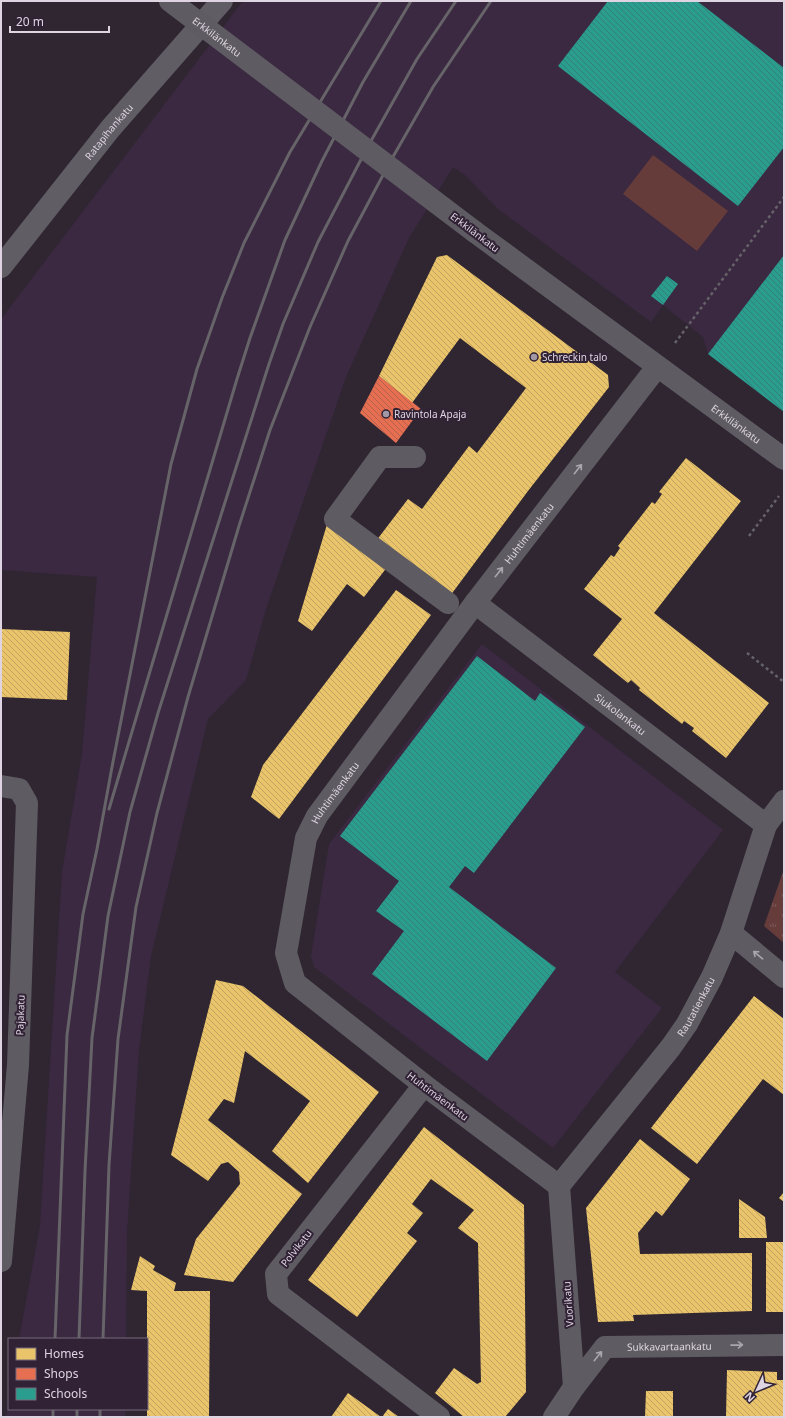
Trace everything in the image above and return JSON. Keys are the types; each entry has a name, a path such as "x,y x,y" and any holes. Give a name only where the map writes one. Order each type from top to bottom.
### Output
{"main road":[{"name":"Ratapihankatu","path":"1,267 110,129 222,1"}],"street":[{"name":"Erkkilänkatu","path":"170,1 474,232 784,459"},
{"name":"Huhtimäenkatu","path":"559,1186 424,1085 295,983 286,953 306,838 317,816 475,603 657,367"},
{"path":"415,458 380,457 335,519 448,604"},
{"name":"Siukolankatu","path":"475,603 766,826"},
{"name":"Pajakatu","path":"1,786 19,789 27,803 18,1065 1,1261"},
{"name":"Rautatienkatu","path":"559,1186 671,1047 687,1024 712,978 731,933 766,826 784,801"},
{"path":"731,933 784,977"},
{"name":"Polvikatu","path":"424,1085 276,1274 278,1294 438,1417"},
{"name":"Vuorikatu","path":"559,1186 574,1387"},
{"name":"Sukkavartaankatu","path":"574,1387 606,1347 784,1345"},
{"path":"554,1417 574,1387"}],"path":[{"path":"675,343 784,197"},
{"path":"749,536 779,496"},
{"path":"747,653 784,682"}],"shaded area":[{"path":"243,1 784,1 784,412 708,354 703,337 663,305 651,322 498,209 465,175 453,167 409,238 346,377 266,609 246,680 208,719 151,956 139,1050 127,1232 126,1338 19,1338 40,1226 62,872 82,754 97,577 1,570 1,319"},
{"path":"482,644 723,830 615,972 662,1008 553,1148 314,967 311,956 329,844"},
{"path":"8,1404 8,1410 125,1410 125,1417 6,1417"}],"green space":[{"path":"653,155 728,211 697,251 623,194"},
{"path":"784,869 784,943 764,926"}],"building: Homes":[{"name":"Schreckin talo","path":"447,255 608,375 609,387 528,491 450,596 376,541 408,499 422,509 469,446 477,453 526,388 460,338 412,403 379,376 437,257"},
{"path":"686,458 741,501 654,613 769,703 726,758 692,731 694,728 684,721 682,724 639,690 640,688 631,680 628,683 593,655 622,619 584,589 611,555 614,557 620,548 618,546 652,502 655,504 662,494 659,492"},
{"path":"328,521 388,566 364,597 347,584 312,631 298,621"},
{"path":"396,590 431,615 279,819 251,797 263,765"},
{"path":"1,629 70,632 67,700 1,697"},
{"path":"216,980 243,986 379,1092 308,1183 272,1151 310,1101 245,1051 234,1103 224,1099 208,1120 302,1194 233,1282 184,1275 196,1239 240,1184 239,1172 228,1162 221,1164 208,1181 171,1155"},
{"path":"754,996 784,1019 784,1095 763,1079 697,1164 651,1128"},
{"path":"424,1127 524,1205 526,1392 505,1417 464,1417 435,1393 454,1368 477,1384 481,1382 478,1243 458,1228 474,1210 431,1179 412,1204 423,1213 407,1233 417,1241 357,1317 308,1280"},
{"path":"640,1139 690,1179 662,1216 656,1211 638,1233 640,1254 752,1253 752,1311 633,1315 634,1321 598,1322 586,1208"},
{"path":"784,1192 784,1202 779,1198"},
{"path":"739,1199 765,1217 767,1238 739,1238"},
{"path":"766,1242 784,1242 784,1312 766,1312"},
{"path":"140,1256 155,1266 153,1270 176,1283 174,1291 210,1291 209,1417 147,1417 147,1291 131,1290"},
{"path":"727,1370 777,1372 777,1380 784,1380 784,1417 726,1417"},
{"path":"646,1391 673,1391 673,1417 645,1417"},
{"path":"348,1393 381,1417 331,1417"},
{"path":"388,1409 399,1417 382,1417"}],"building: Shops":[{"path":"379,376 421,409 396,443 360,413"}],"building: Schools":[{"path":"608,1 697,1 784,68 784,147 738,206 558,66"},
{"path":"784,255 784,412 708,354"},
{"path":"667,276 678,284 663,305 651,296"},
{"path":"477,656 535,701 540,693 585,727 474,873 465,866 449,887 556,968 487,1061 372,974 404,931 376,911 399,881 340,836"}],"railway":[{"path":"55,1338 67,1035 83,914 97,849 171,464 197,369 222,298 244,243 290,152 381,1"},
{"path":"109,809 237,379 285,240 322,161 363,82 411,1"},
{"path":"79,1338 85,1171 92,1038 108,916 130,812 158,713 283,324 318,242 367,148 417,59 456,1"},
{"path":"103,1338 109,1165 118,1039 136,907 157,813 188,697 239,526 270,430 310,327 348,241 390,162 433,87 491,1"},
{"path":"53,1410 53,1417"},
{"path":"77,1410 77,1417"},
{"path":"100,1410 100,1417"}],"place":[{"name":"Schreckin talo","path":"534,357"},
{"name":"Ravintola Apaja","path":"386,414"}]}
